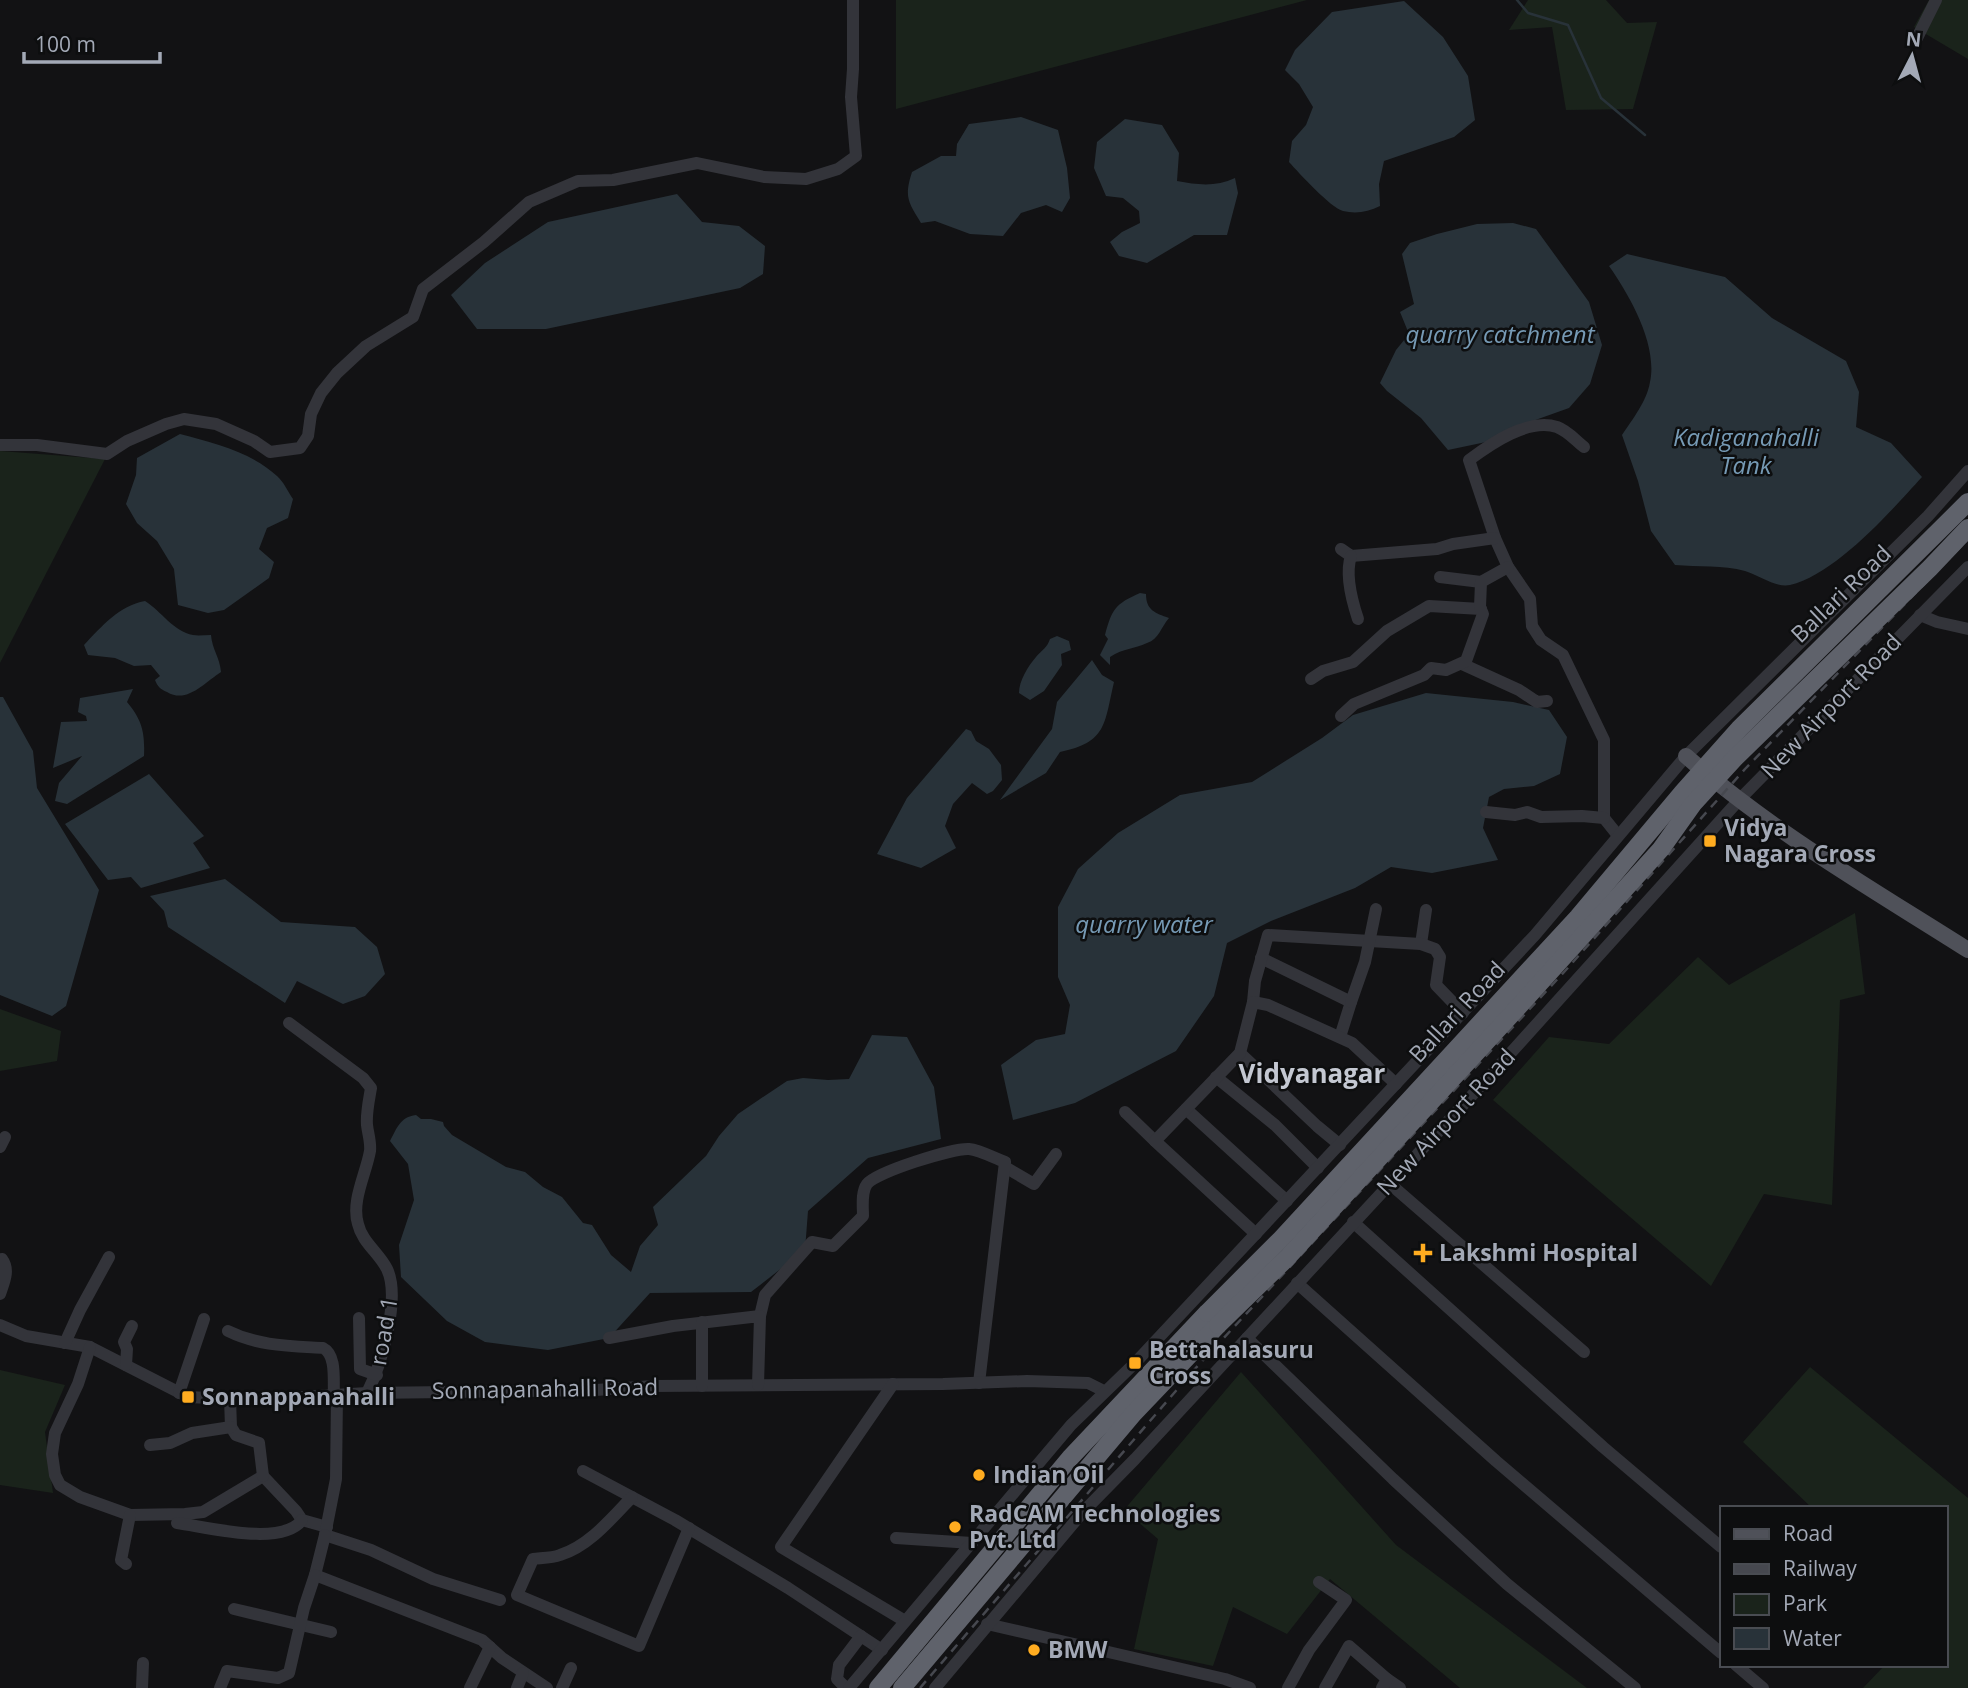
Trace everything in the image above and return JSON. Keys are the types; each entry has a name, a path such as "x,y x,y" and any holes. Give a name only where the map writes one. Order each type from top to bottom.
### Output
{"highway":[{"name":"Ballari Road","path":"902,1688 1212,1319 1281,1240 1578,917 1739,729 1968,502"},
{"name":"Ballari Road","path":"878,1688 1070,1458 1212,1319 1287,1258 1661,849 1693,804 1735,757 1968,528"}],"main road":[{"path":"1686,756 1739,800 1968,950"}],"street":[{"path":"0,444 37,445 107,454 127,441 184,419 216,424 254,441 270,453 300,448 309,436 312,414 321,393 337,373 366,346 413,317 423,289 484,242 529,202 578,181 613,180 697,163 764,177 806,178 838,169 856,156 851,97 853,0"},
{"path":"1917,38 1936,0"},
{"path":"1584,447 1567,432 1541,424 1488,446 1469,460 1495,538 1508,567 1530,599 1532,626 1541,640 1563,655 1604,740 1604,818 1616,833"},
{"path":"861,1636 839,1665 837,1679 847,1688 882,1650 1070,1424 1135,1363 1535,935 1686,756 1928,516 1968,471"},
{"path":"1358,619 1353,605 1346,552 1437,549 1495,538"},
{"path":"1440,577 1481,582 1508,567"},
{"name":"New Airport Road","path":"935,1688 1082,1513 1489,1077 1739,800 1968,567"},
{"path":"1341,716 1354,704 1424,675 1431,668 1446,670 1466,661 1483,614 1481,582"},
{"path":"1311,679 1324,671 1353,662 1387,631 1429,606 1481,608"},
{"path":"1920,615 1968,629"},
{"path":"1461,664 1501,681 1537,702 1548,701"},
{"path":"1486,812 1515,815 1527,813 1541,817 1604,818"},
{"path":"1340,1037 1370,942 1376,909"},
{"path":"1421,944 1426,910"},
{"path":"1155,1141 1240,1053 1268,935 1421,944 1435,949 1440,957 1436,985 1463,1013"},
{"path":"1261,958 1351,1002"},
{"path":"1253,1002 1268,1005 1352,1043 1396,1084"},
{"name":"road 1","path":"289,1023 363,1078 371,1088 367,1125 370,1152 356,1213 358,1224 387,1269 392,1284 392,1305 377,1375 367,1393"},
{"path":"1240,1053 1339,1144"},
{"path":"1216,1077 1275,1125 1318,1168"},
{"path":"1186,1109 1287,1201"},
{"path":"1125,1112 1256,1234"},
{"path":"758,1385 760,1316 765,1295 812,1242 833,1246 863,1216 864,1188 869,1181 922,1160 968,1149 1005,1161 979,1383"},
{"path":"1005,1167 1034,1184 1056,1154"},
{"path":"1389,1182 1584,1352"},
{"path":"1353,1222 1603,1447 1720,1546"},
{"path":"65,1343 109,1257"},
{"path":"0,1294 5,1280 6,1264 2,1259"},
{"path":"1297,1283 1496,1461 1720,1652"},
{"path":"609,1338 702,1322 760,1316"},
{"path":"359,1318 360,1369 377,1375"},
{"path":"179,1393 204,1319"},
{"path":"702,1322 702,1387"},
{"name":"Sonnapanahalli Road","path":"0,1325 26,1336 90,1347 188,1397 253,1400 367,1393 1027,1381 1088,1383 1104,1391"},
{"path":"126,1365 127,1349 124,1342 132,1326"},
{"path":"220,1688 227,1671 278,1678 289,1673 337,1479 335,1395 332,1357 329,1351 270,1345 245,1339 228,1331"},
{"path":"1247,1338 1507,1584 1635,1688"},
{"path":"90,1347 78,1384 55,1433 51,1454 60,1485 80,1497 130,1515 203,1512 263,1476"},
{"path":"893,1384 781,1547 905,1622"},
{"path":"230,1399 231,1427 236,1435 259,1443 263,1476 302,1520 433,1579 500,1600"},
{"path":"150,1446 170,1443 192,1433 231,1427"},
{"path":"583,1471 689,1528 788,1588 882,1650"},
{"path":"632,1497 610,1521 586,1541 561,1555 533,1559 517,1595 639,1646 689,1528"},
{"path":"126,1564 121,1560 130,1515"},
{"path":"177,1523 276,1535 296,1528 302,1520"},
{"path":"896,1538 972,1543"},
{"path":"315,1575 482,1640 523,1673 547,1688"},
{"path":"1288,1688 1309,1650 1346,1600 1319,1582"},
{"path":"886,1593 886,1610"},
{"path":"234,1609 331,1632"},
{"path":"987,1624 1213,1676 1250,1688"},
{"path":"1325,1688 1349,1646 1385,1684 1400,1688"},
{"path":"470,1688 490,1647"},
{"path":"142,1688 143,1663"},
{"path":"1738,1667 1763,1688"},
{"path":"562,1688 571,1668"},
{"path":"517,1688 523,1673"}],"green space":[{"path":"896,0 1307,0 896,109"},
{"path":"1528,0 1606,0 1627,23 1657,22 1633,109 1566,110 1552,27 1509,30"},
{"path":"1929,0 1968,0 1968,59 1914,27"},
{"path":"0,451 105,459 0,663"},
{"path":"1855,913 1865,994 1840,1000 1832,1205 1764,1194 1711,1286 1493,1100 1549,1037 1609,1044 1698,957 1729,985"},
{"path":"0,1009 61,1031 57,1061 0,1071"},
{"path":"1810,1367 1968,1498 1968,1688 1863,1688 1883,1667 1947,1667 1947,1506 1810,1506 1743,1442"},
{"path":"0,1370 65,1385 45,1432 53,1493 0,1485"},
{"path":"1241,1372 1396,1545 1587,1688 1460,1688 1330,1579 1287,1634 1233,1607 1213,1666 1134,1649 1158,1539 1124,1510"}],"water":[{"path":"1404,1 1443,37 1468,76 1475,120 1454,137 1384,161 1379,184 1380,206 1362,212 1343,211 1323,197 1289,162 1292,141 1306,125 1313,107 1299,84 1285,70 1295,50 1332,12"},
{"path":"1021,117 1058,130 1067,168 1070,198 1062,212 1046,205 1021,213 1003,236 970,234 935,221 921,223 909,199 908,188 912,172 941,156 956,156 957,144 969,124"},
{"path":"1125,119 1162,125 1179,153 1177,181 1207,184 1235,178 1238,193 1227,235 1194,235 1147,263 1119,256 1110,242 1140,223 1139,211 1123,198 1106,196 1094,168 1097,142"},
{"path":"677,194 702,222 739,226 765,246 763,274 740,288 546,329 477,329 451,295 485,263 548,222"},
{"name":"quarry catchment","path":"1513,223 1536,229 1589,302 1602,345 1590,384 1569,408 1486,442 1448,450 1421,418 1380,383 1396,350 1409,334 1400,312 1414,304 1402,254 1410,243 1437,234 1477,224"},
{"name":"Kadiganahalli Tank","path":"1627,254 1725,277 1772,318 1846,361 1859,392 1856,427 1891,443 1922,477 1862,540 1808,579 1784,585 1737,569 1675,565 1651,531 1622,435 1646,396 1651,368 1650,352 1640,321 1609,266"},
{"path":"180,434 232,449 256,461 279,478 293,499 288,518 267,528 259,549 274,562 269,578 224,610 208,613 178,605 174,569 157,541 137,523 126,504 136,475 137,458"},
{"path":"1140,593 1146,594 1152,610 1169,618 1154,639 1110,657 1110,665 1100,655 1108,639 1105,635 1110,619 1120,604"},
{"path":"145,601 180,630 193,635 211,635 221,672 195,691 174,695 158,686 155,680 160,676 151,665 134,666 115,658 88,655 84,645 104,624 127,607"},
{"path":"1057,636 1069,641 1071,650 1061,654 1062,665 1044,691 1030,700 1019,693 1022,679 1050,639"},
{"path":"1092,660 1102,675 1114,682 1101,729 1087,743 1060,752 1046,773 1000,800 1052,729 1057,702"},
{"path":"133,689 127,702 142,727 144,756 67,804 55,801 59,783 82,756 53,768 61,722 87,721 86,716 78,712 80,698"},
{"name":"quarry water","path":"1426,693 1513,702 1549,710 1567,737 1560,774 1534,786 1504,789 1489,797 1483,828 1498,860 1432,873 1391,867 1355,888 1271,921 1227,943 1214,996 1176,1051 1075,1103 1013,1120 1001,1065 1036,1040 1065,1034 1070,1005 1058,977 1058,907 1078,869 1118,833 1180,795 1252,782 1353,715"},
{"path":"0,697 3,697 33,751 37,788 99,890 66,1006 52,1016 0,995"},
{"path":"966,729 971,731 976,741 989,749 1001,765 1002,780 987,794 972,783 953,804 945,826 956,848 921,868 877,854 907,798"},
{"path":"149,774 204,836 193,843 210,868 141,888 131,877 108,880 65,824"},
{"path":"225,879 281,922 355,927 377,947 385,974 365,996 343,1004 297,981 285,1003 168,927 164,911 150,896"},
{"path":"872,1035 907,1037 934,1087 941,1139 868,1158 808,1211 805,1250 751,1292 650,1293 609,1338 548,1350 485,1342 447,1321 401,1277 399,1245 414,1200 408,1164 390,1141 406,1118 416,1115 421,1119 443,1122 452,1135 506,1167 525,1172 543,1187 562,1197 583,1223 592,1225 611,1255 631,1272 640,1246 658,1225 653,1207 706,1156 738,1114 787,1081 803,1078 849,1079"}],"waterway":[{"path":"1517,0 1528,13 1568,25 1601,98 1645,135"}],"railway":[{"path":"920,1688 1193,1371 1565,971 1745,769 1968,539"}],"place":[{"name":"Vidya Nagara Cross","path":"1710,841"},
{"name":"Lakshmi Hospital","path":"1423,1253"},
{"name":"Bettahalasuru Cross","path":"1135,1363"},
{"name":"Sonnappanahalli","path":"188,1397"},
{"name":"Indian Oil","path":"979,1475"},
{"name":"RadCAM Technologies Pvt. Ltd","path":"955,1527"},
{"name":"BMW","path":"1034,1650"}],"district":[{"name":"Vidyanagar","path":"1312,1074"}]}
